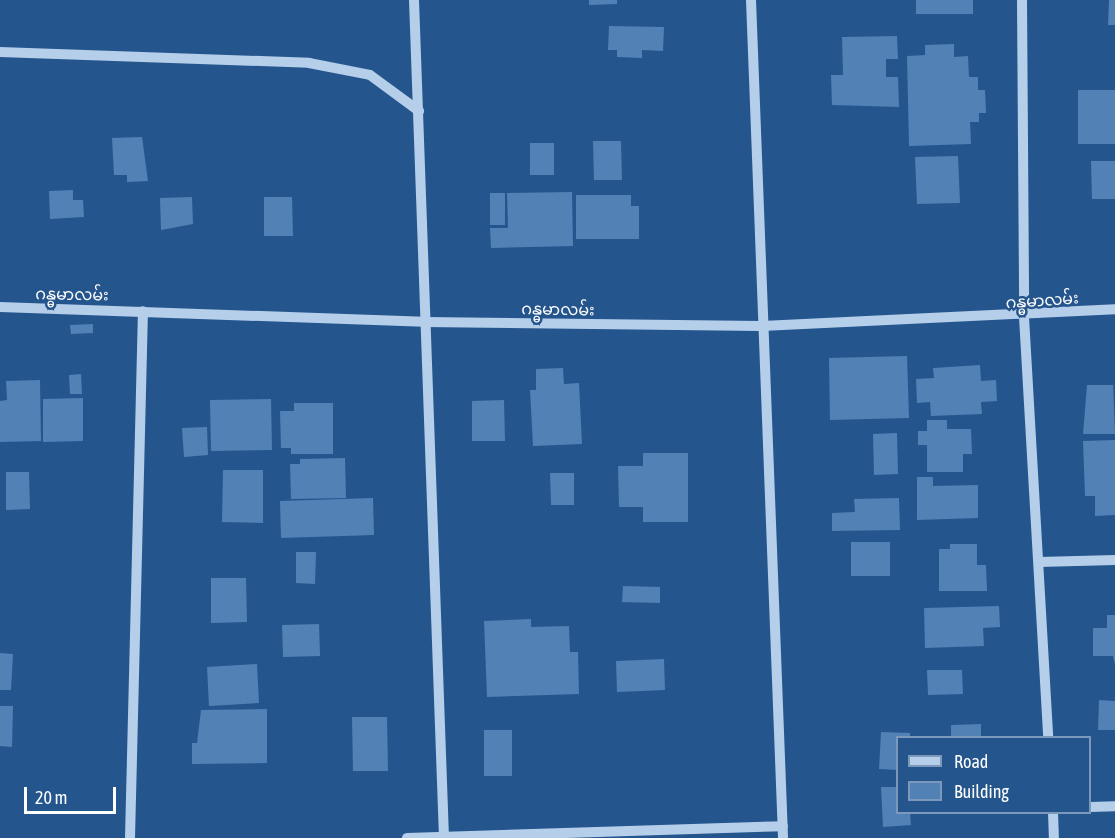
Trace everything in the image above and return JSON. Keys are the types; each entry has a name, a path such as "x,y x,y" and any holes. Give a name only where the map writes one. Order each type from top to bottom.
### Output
{"street":[{"path":"414,0 444,837"},
{"path":"751,0 760,326 783,838"},
{"path":"1022,0 1024,317 1048,736"},
{"path":"0,52 309,63 370,75 419,111"},
{"name":"ဂန္ဓမာလမ်း","path":"0,307 424,322 760,326 1024,317 1115,309"},
{"path":"130,838 143,311"},
{"path":"1039,562 1115,560"},
{"path":"1091,807 1115,806"},
{"path":"1053,814 1054,838"},
{"path":"407,838 783,826"}],"building":[{"path":"589,0 617,0 617,4 589,5"},
{"path":"916,0 973,0 973,14 916,14"},
{"path":"1109,0 1115,0 1115,25 1108,25"},
{"path":"609,26 664,27 663,51 642,50 642,58 617,57 617,50 608,50"},
{"path":"897,36 898,59 886,59 886,77 898,77 899,107 832,105 831,75 843,75 842,37"},
{"path":"954,44 954,57 968,56 969,77 978,77 978,90 985,90 986,113 979,113 979,122 970,122 971,144 909,146 907,56 925,55 925,45"},
{"path":"1078,90 1115,90 1115,144 1078,144"},
{"path":"142,137 148,181 127,182 127,175 114,175 112,138"},
{"path":"593,141 621,141 622,180 594,180"},
{"path":"530,143 554,143 554,175 530,175"},
{"path":"958,156 960,203 917,204 915,157"},
{"path":"1091,161 1115,161 1115,199 1092,199"},
{"path":"73,190 73,200 83,200 84,217 50,219 49,191"},
{"path":"572,192 573,246 491,248 490,228 508,228 507,193"},
{"path":"490,193 505,193 505,225 490,225"},
{"path":"576,195 631,195 631,206 639,206 639,239 576,239"},
{"path":"192,197 193,224 161,230 160,198"},
{"path":"264,197 292,197 293,236 264,236"},
{"path":"93,324 93,333 71,334 70,325"},
{"path":"907,356 909,418 830,420 829,358"},
{"path":"980,365 981,381 996,380 997,401 981,402 982,414 931,416 930,402 917,403 916,379 934,378 933,368"},
{"path":"563,368 564,384 579,383 582,444 533,446 530,390 536,390 536,369"},
{"path":"81,374 82,394 70,394 69,375"},
{"path":"40,380 41,441 0,442 0,401 7,400 6,381"},
{"path":"1113,380 1115,434 1083,434 1087,385 1113,385"},
{"path":"83,398 83,441 43,442 43,399"},
{"path":"271,399 272,450 211,451 210,400"},
{"path":"504,400 505,441 472,441 472,401"},
{"path":"294,403 333,403 333,454 291,454 291,448 281,448 280,411 294,411"},
{"path":"927,420 947,420 947,429 971,429 972,454 963,454 963,472 927,472 927,445 918,445 918,431 927,431"},
{"path":"207,427 208,455 184,457 182,428"},
{"path":"897,433 898,474 874,475 873,434"},
{"path":"1115,440 1115,515 1095,516 1095,496 1085,496 1083,441"},
{"path":"643,453 688,453 688,522 643,522 643,507 619,507 618,466 643,466"},
{"path":"345,458 346,498 291,499 290,464 300,464 300,459"},
{"path":"223,470 263,470 263,523 222,522"},
{"path":"6,472 29,472 30,509 6,510"},
{"path":"550,473 574,473 574,505 551,505"},
{"path":"917,477 933,477 933,486 978,485 978,518 917,520"},
{"path":"373,498 374,535 281,538 280,501"},
{"path":"899,498 900,530 832,531 832,513 855,512 854,499"},
{"path":"851,542 890,542 890,576 851,576"},
{"path":"950,544 977,544 977,565 986,565 987,591 939,591 939,549 950,549"},
{"path":"296,552 316,552 315,584 296,583"},
{"path":"211,578 246,578 247,622 211,623"},
{"path":"623,586 660,587 660,603 622,602"},
{"path":"999,606 1000,627 983,628 984,646 925,648 924,608"},
{"path":"1107,615 1115,615 1115,665 1113,656 1093,656 1093,628 1107,628"},
{"path":"531,619 531,627 569,626 570,652 578,652 579,694 487,697 484,621"},
{"path":"319,624 320,656 283,657 282,625"},
{"path":"0,653 13,654 11,690 0,690"},
{"path":"664,659 665,690 617,692 616,661"},
{"path":"257,664 259,703 209,706 207,667"},
{"path":"927,670 962,670 963,694 928,695"},
{"path":"1099,700 1115,701 1115,730 1098,730"},
{"path":"0,706 13,706 12,747 0,746"},
{"path":"267,709 267,763 192,764 192,743 197,743 201,710"},
{"path":"352,717 387,717 388,771 353,771"},
{"path":"981,724 981,736 951,736 951,725"},
{"path":"484,730 512,730 512,776 484,776"},
{"path":"881,732 910,733 910,736 896,736 896,770 879,769"},
{"path":"881,787 896,787 896,814 910,814 911,825 883,827"}]}
